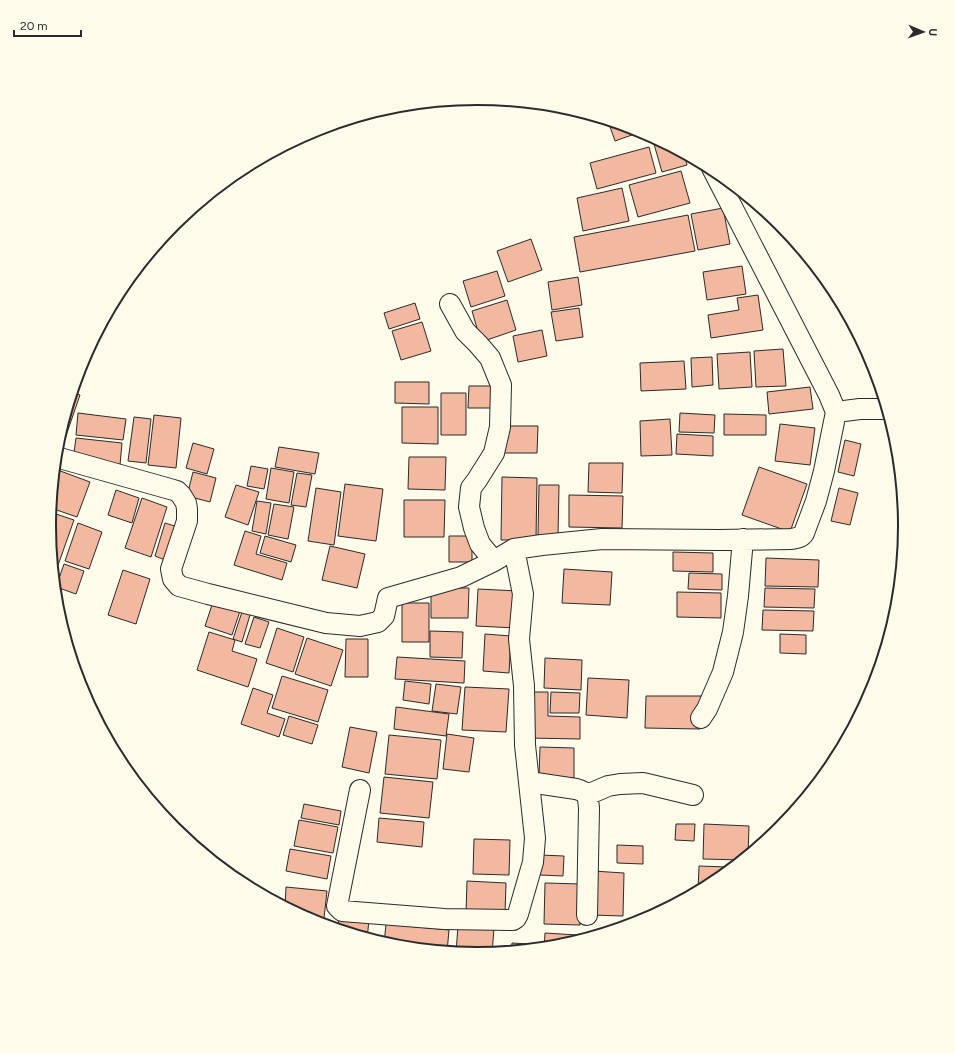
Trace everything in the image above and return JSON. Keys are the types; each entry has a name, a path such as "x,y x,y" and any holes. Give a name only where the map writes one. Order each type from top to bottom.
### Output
{"street":[{"path":"62,459 170,489 181,495 186,503 187,521 171,570 173,579 179,586 326,623 360,626 378,622 384,616 388,598 461,577 494,561 514,549 602,540 791,539 803,535 816,502 836,412 826,388 719,181"},
{"path":"450,304 465,331 490,358 501,385 500,427 494,453 471,488 469,507 480,544 494,561"},
{"path":"836,412 860,409 883,409"},
{"path":"701,718 707,709 723,672 733,632 743,539"},
{"path":"360,790 337,906 342,911 444,919 513,920 516,918 532,862 535,838 525,745 524,686 519,639 523,594 514,549"},
{"path":"529,782 576,789 587,795 589,808 586,915"},
{"path":"587,795 608,786 643,783 694,794"}],"building":[{"path":"610,126 633,135 615,141"},
{"path":"654,144 686,160 687,165 662,172"},
{"path":"649,147 656,173 597,189 590,163"},
{"path":"681,171 690,203 638,217 629,185"},
{"path":"622,188 629,221 583,231 577,198"},
{"path":"723,208 730,244 698,250 691,214"},
{"path":"688,215 695,251 580,272 574,237"},
{"path":"531,239 542,270 508,282 497,251"},
{"path":"742,266 746,294 707,300 703,272"},
{"path":"497,271 505,296 471,307 463,281"},
{"path":"578,277 582,305 552,310 548,282"},
{"path":"758,295 763,330 711,338 708,315 739,310 737,298"},
{"path":"507,300 516,330 481,342 472,311"},
{"path":"415,303 420,319 389,329 384,313"},
{"path":"579,308 583,337 556,341 551,312"},
{"path":"422,322 431,351 401,360 392,331"},
{"path":"542,330 547,356 518,362 513,336"},
{"path":"783,349 786,386 756,387 754,351"},
{"path":"750,352 752,387 719,389 717,354"},
{"path":"712,357 713,385 692,387 691,358"},
{"path":"684,361 686,389 641,391 640,363"},
{"path":"395,382 429,382 429,404 395,403"},
{"path":"469,386 497,386 497,408 468,408"},
{"path":"810,387 813,409 769,414 767,392"},
{"path":"441,393 466,393 466,435 441,435"},
{"path":"77,394 80,395 66,437"},
{"path":"402,407 438,407 438,444 402,443"},
{"path":"78,413 126,419 123,440 76,435"},
{"path":"680,413 715,415 714,433 679,432"},
{"path":"724,414 766,415 766,435 724,435"},
{"path":"154,415 181,418 176,468 148,465"},
{"path":"134,417 151,419 146,463 128,461"},
{"path":"670,419 672,455 641,456 640,421"},
{"path":"780,424 815,428 810,465 775,461"},
{"path":"504,426 538,426 537,453 504,453"},
{"path":"677,434 713,436 713,456 676,454"},
{"path":"76,438 122,443 120,465 73,460"},
{"path":"845,440 861,444 854,476 838,472"},
{"path":"193,443 214,449 207,474 186,468"},
{"path":"279,447 319,453 315,474 275,467"},
{"path":"409,457 446,457 445,490 408,489"},
{"path":"589,463 623,463 622,493 588,492"},
{"path":"251,466 268,469 264,489 247,486"},
{"path":"759,467 807,484 790,532 742,515"},
{"path":"271,468 294,472 289,503 266,499"},
{"path":"60,471 90,482 77,517 57,510"},
{"path":"193,472 216,478 210,502 187,496"},
{"path":"297,473 312,475 306,507 291,505"},
{"path":"502,477 537,478 536,540 501,540"},
{"path":"345,484 383,489 376,541 338,536"},
{"path":"236,485 259,492 248,525 225,517"},
{"path":"539,485 559,485 558,536 538,536"},
{"path":"316,488 341,492 334,545 308,541"},
{"path":"839,488 858,493 850,525 831,521"},
{"path":"116,490 139,498 132,523 108,515"},
{"path":"569,495 623,496 622,528 569,527"},
{"path":"142,498 167,507 151,557 125,548"},
{"path":"404,500 445,500 444,537 404,537"},
{"path":"257,501 271,503 266,534 252,531"},
{"path":"274,504 294,507 288,539 268,535"},
{"path":"56,514 74,520 58,565"},
{"path":"78,523 102,532 89,569 65,561"},
{"path":"165,523 181,528 170,562 155,556"},
{"path":"245,531 261,536 256,554 287,563 282,580 234,565"},
{"path":"265,536 296,545 291,562 260,553"},
{"path":"449,536 472,536 472,562 449,562"},
{"path":"330,546 365,554 357,588 322,580"},
{"path":"673,552 713,553 713,572 673,571"},
{"path":"766,558 819,560 818,587 765,586"},
{"path":"64,564 84,571 76,594 61,589 59,577"},
{"path":"564,569 612,572 610,605 562,603"},
{"path":"123,570 150,579 136,624 108,615"},
{"path":"689,573 722,574 722,590 688,589"},
{"path":"431,588 469,588 468,618 431,618"},
{"path":"765,588 815,589 814,608 764,607"},
{"path":"478,589 518,591 516,628 476,626"},
{"path":"677,592 721,593 721,618 677,617"},
{"path":"213,602 240,611 232,635 205,626"},
{"path":"402,603 429,603 429,642 402,642"},
{"path":"763,610 814,611 813,631 762,630"},
{"path":"242,612 250,615 242,642 233,639"},
{"path":"254,617 269,622 260,648 245,644"},
{"path":"277,628 304,637 293,672 266,663"},
{"path":"430,631 463,632 462,658 430,657"},
{"path":"209,632 235,640 232,651 257,659 248,687 197,670"},
{"path":"485,634 511,636 509,673 483,671"},
{"path":"780,634 806,635 806,654 780,653"},
{"path":"307,638 343,650 331,686 295,674"},
{"path":"346,639 368,639 368,677 345,677"},
{"path":"397,657 465,661 464,683 395,679"},
{"path":"545,658 582,660 581,690 544,688"},
{"path":"282,676 328,690 318,722 272,708"},
{"path":"588,678 629,680 627,718 586,715"},
{"path":"405,681 431,684 429,704 403,700"},
{"path":"436,684 461,687 457,714 432,711"},
{"path":"465,687 509,689 506,732 462,730"},
{"path":"253,688 273,695 267,713 285,719 279,737 241,724"},
{"path":"529,692 548,692 548,716 580,717 580,739 528,738"},
{"path":"551,692 580,693 579,713 550,713"},
{"path":"646,696 701,696 700,729 645,728"},
{"path":"396,707 449,714 446,736 394,729"},
{"path":"289,716 318,725 312,744 283,735"},
{"path":"350,727 377,732 369,773 342,767"},
{"path":"447,734 474,738 469,772 443,769"},
{"path":"389,735 441,740 437,779 385,774"},
{"path":"540,747 574,748 574,778 539,777"},
{"path":"384,777 433,782 429,818 380,813"},
{"path":"304,804 341,811 339,825 301,818"},
{"path":"379,818 424,822 422,847 377,842"},
{"path":"299,820 338,827 333,853 294,846"},
{"path":"676,824 695,824 694,841 675,840"},
{"path":"704,824 749,826 748,849 735,860 703,859"},
{"path":"474,839 510,840 509,875 473,874"},
{"path":"617,845 643,846 643,864 617,863"},
{"path":"290,849 331,856 327,879 286,871"},
{"path":"540,855 564,856 563,876 540,875"},
{"path":"699,866 726,867 712,877 698,886"},
{"path":"593,871 624,873 623,916 591,915"},
{"path":"467,881 506,883 505,914 466,913"},
{"path":"545,883 581,884 580,925 544,924"},
{"path":"286,887 327,891 324,918 316,916 285,902"},
{"path":"339,918 369,920 368,934 338,925"},
{"path":"386,924 449,930 447,947 385,938"},
{"path":"458,925 494,928 493,947 456,947"},
{"path":"545,933 577,935 577,936 544,942"},
{"path":"512,943 528,944 528,945 512,946"}]}
